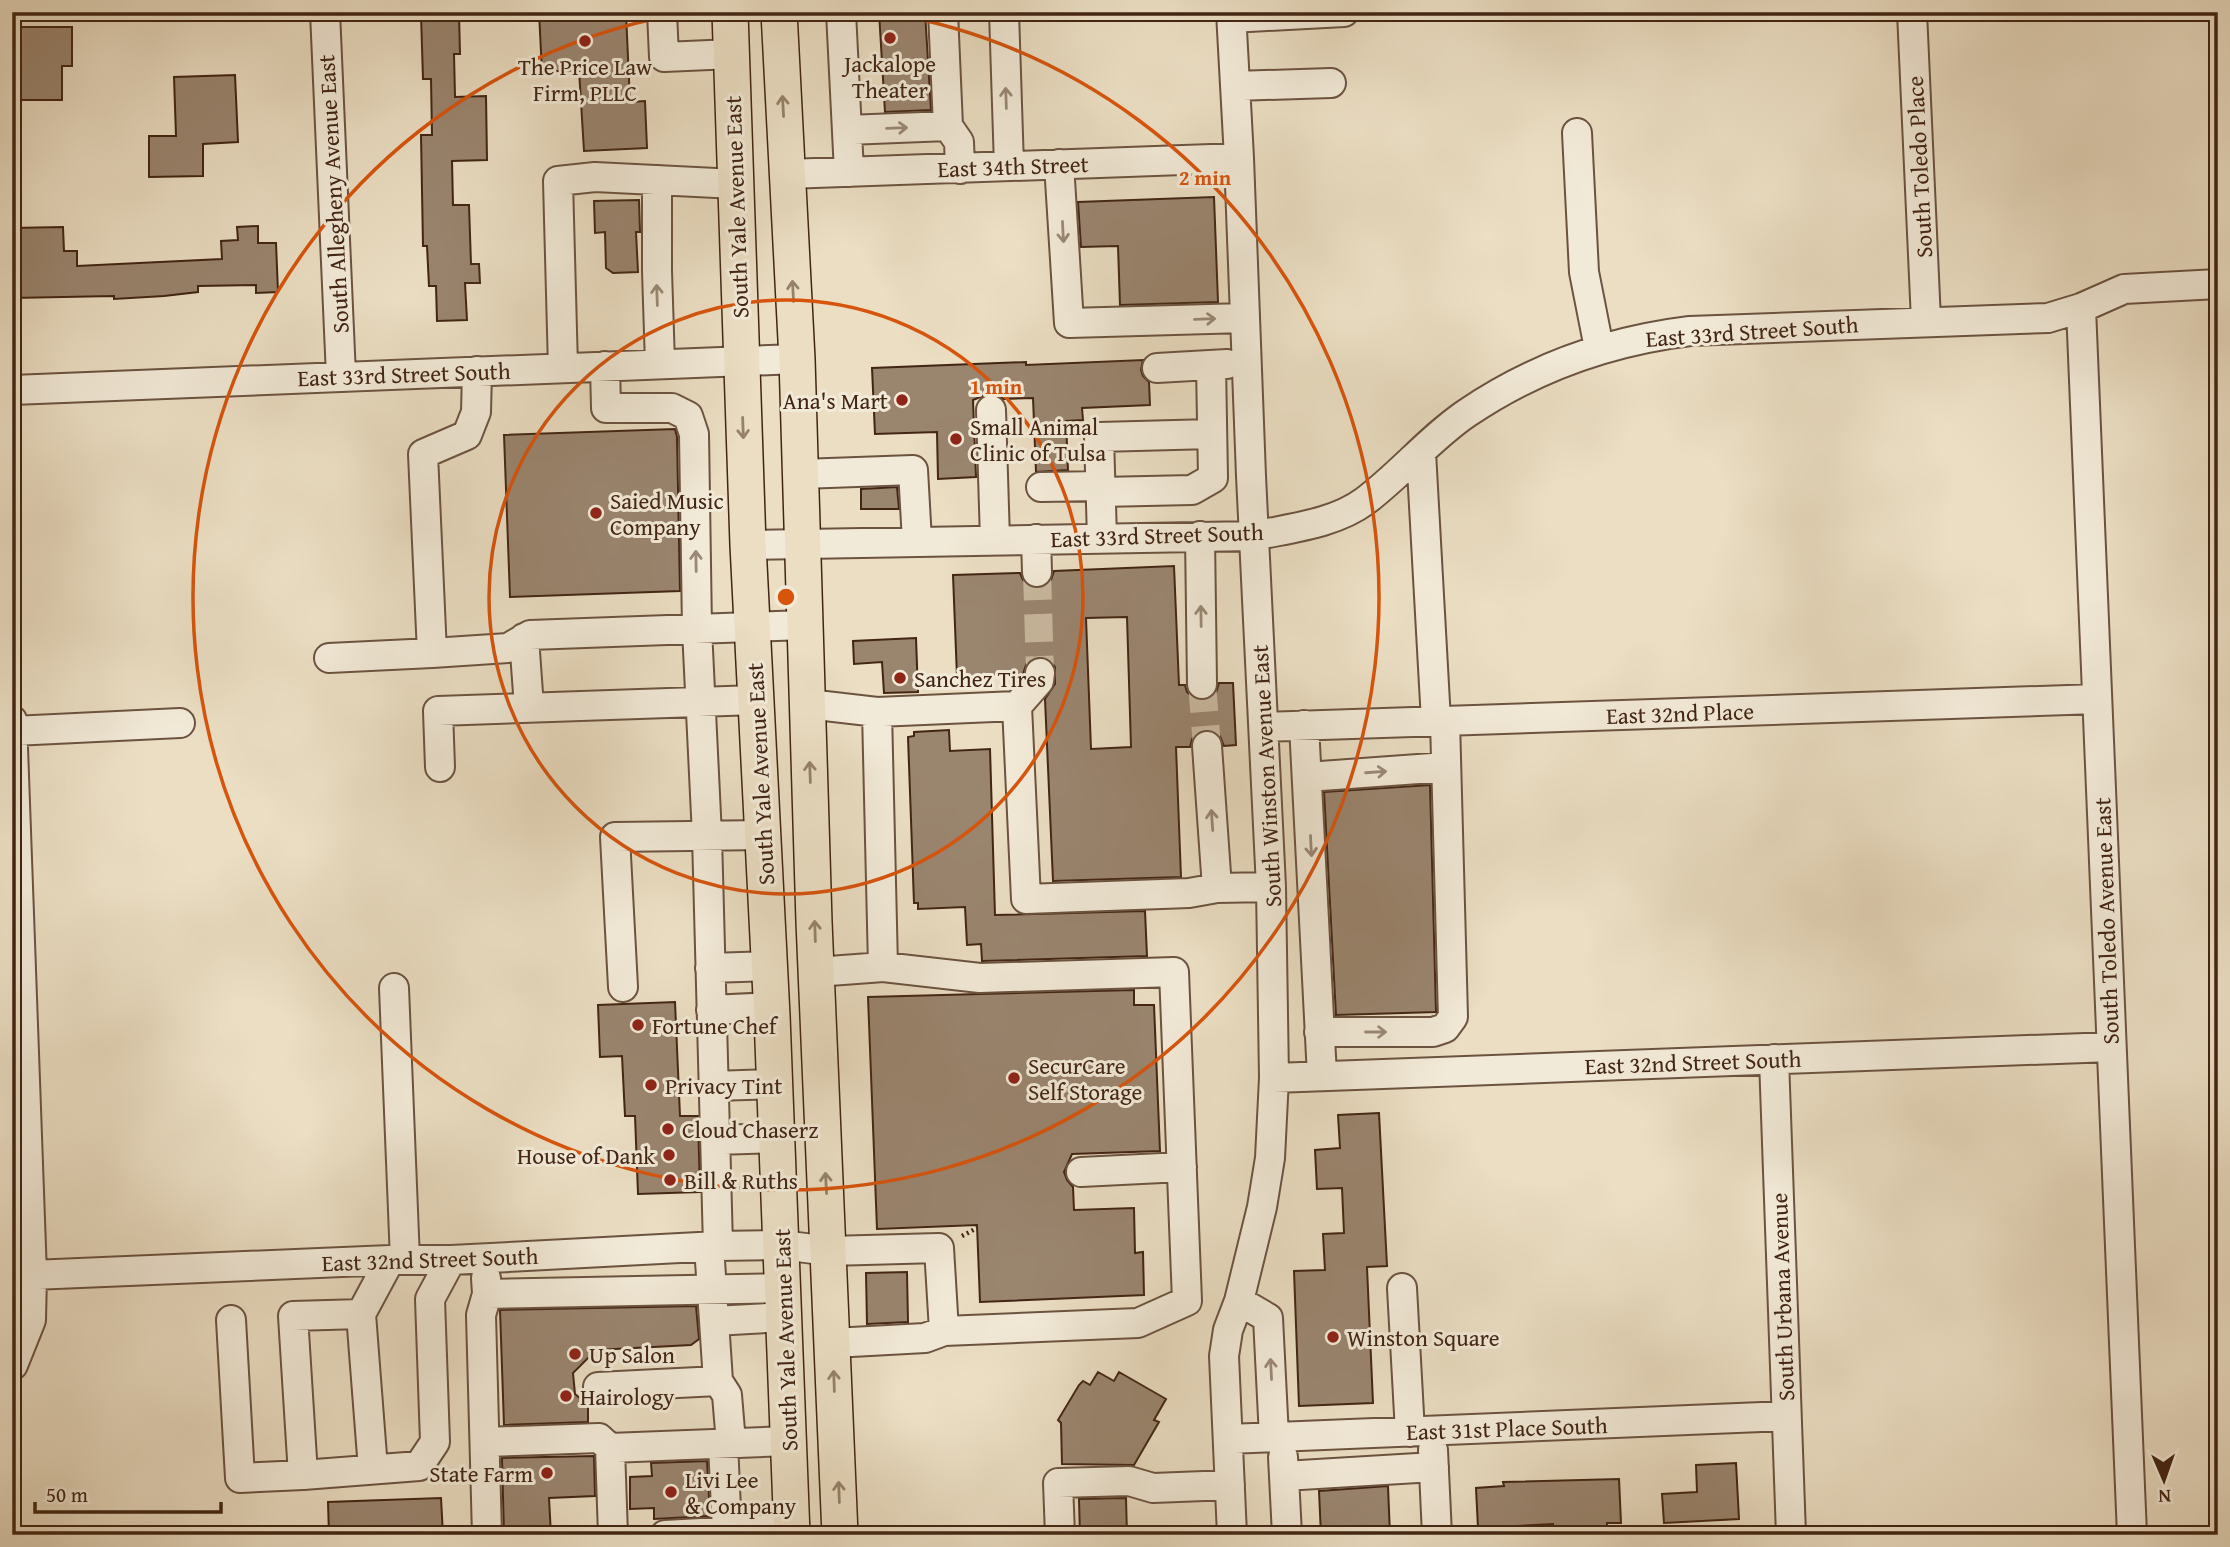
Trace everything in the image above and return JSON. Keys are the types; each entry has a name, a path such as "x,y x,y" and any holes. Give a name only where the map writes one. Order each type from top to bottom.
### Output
{"main road":[{"name":"South Yale Avenue East","path":"730,12 748,545 776,1084 792,1531"},
{"name":"South Yale Avenue East","path":"779,12 797,359 816,972 840,1535"},
{"path":"734,123 787,174"}],"street":[{"name":"South Allegheny Avenue East","path":"326,12 341,376"},
{"path":"662,12 664,57 732,54"},
{"path":"841,12 849,172"},
{"path":"943,12 948,126 960,142 960,169"},
{"path":"1004,12 1009,166"},
{"path":"1231,15 1344,12"},
{"name":"South Toledo Place","path":"1912,12 1926,321"},
{"name":"South Winston Avenue East","path":"1231,15 1271,887 1274,1078 1270,1158 1259,1220 1239,1301 1227,1331 1224,1356 1232,1535"},
{"path":"1235,86 1331,83"},
{"path":"847,130 948,126"},
{"path":"1577,133 1584,272 1599,348"},
{"name":"East 34th Street","path":"787,174 1239,158"},
{"path":"1059,164 1069,323 1245,318"},
{"path":"563,368 558,181 596,177 736,184"},
{"path":"657,180 660,363"},
{"name":"East 33rd Street South","path":"748,545 1254,536 1309,525 1364,502 1464,415 1510,385 1545,368 1599,348 1646,337 1690,331 2048,317 2081,308 2124,289 2218,284"},
{"name":"South Toledo Avenue East","path":"2081,308 2132,1535"},
{"name":"East 33rd Street South","path":"12,390 797,359"},
{"path":"1157,368 1248,364"},
{"path":"1211,365 1213,478"},
{"path":"605,366 606,408 672,408 688,416 694,434 697,629 707,835 715,1140 712,1288 718,1381 727,1395 727,1531"},
{"path":"432,653 423,454 467,435 476,412 477,371"},
{"path":"991,410 995,540"},
{"path":"1102,538 1099,437 1212,434"},
{"path":"1319,1032 1433,1032 1445,1028 1453,1017 1446,767 1421,452"},
{"path":"801,474 913,470 917,541"},
{"path":"1041,487 1192,489 1213,478 1251,476"},
{"path":"1200,536 1202,684"},
{"path":"1036,539 1037,572"},
{"path":"329,658 508,648 530,635 806,625"},
{"path":"524,638 529,708"},
{"path":"808,704 877,712 1017,706 1040,681 1040,673"},
{"path":"440,767 438,711 756,699"},
{"name":"East 32nd Place","path":"1264,727 2097,699"},
{"path":"1017,706 1026,899 1271,887"},
{"path":"877,712 883,967"},
{"path":"12,720 32,1275 31,1320 13,1365"},
{"path":"13,731 180,723"},
{"path":"1304,725 1322,1076"},
{"path":"1207,746 1217,888"},
{"path":"1307,778 1446,767"},
{"path":"623,987 615,838 763,835"},
{"path":"710,968 770,965"},
{"path":"816,972 883,967 980,978 1174,972 1187,1301 1138,1323 944,1331 925,1338 833,1343"},
{"path":"373,1469 362,1314 397,1260 394,988"},
{"path":"711,1010 772,1007"},
{"path":"1433,1032 1436,1072"},
{"name":"East 32nd Street South","path":"1274,1078 2112,1047"},
{"name":"South Urbana Avenue","path":"1774,1059 1791,1535"},
{"path":"713,1086 776,1084"},
{"path":"715,1140 778,1138"},
{"path":"1081,1172 1182,1167"},
{"name":"East 32nd Street South","path":"32,1275 485,1258 713,1246 782,1245 829,1251 939,1248 944,1331"},
{"path":"485,1258 487,1294 481,1315 487,1535"},
{"path":"231,1320 240,1478 419,1466 435,1442 430,1299 452,1259"},
{"path":"487,1294 712,1288 784,1303"},
{"path":"1402,1288 1420,1431 1434,1467 1437,1535"},
{"path":"1239,1301 1268,1318 1284,1476 1287,1535"},
{"path":"714,1321 784,1303"},
{"path":"303,1475 293,1316 362,1314"},
{"path":"598,1387 718,1381"},
{"name":"East 31st Place South","path":"1228,1439 1786,1416"},
{"path":"1373,1433 1376,1470"},
{"path":"485,1443 599,1438 610,1448 789,1440"},
{"path":"610,1448 614,1535"},
{"path":"1284,1476 1434,1467"},
{"path":"1060,1535 1058,1483 1129,1480 1153,1488 1230,1485"},
{"path":"665,1535 792,1531"}],"building":[{"path":"539,12 626,13 630,102 645,101 647,148 584,151 579,70 542,72"},
{"path":"879,12 925,12 931,110 885,112"},
{"path":"459,14 460,54 454,54 455,97 486,96 487,160 452,161 453,205 469,205 471,264 479,264 480,283 465,283 467,320 437,321 436,286 429,286 427,246 423,246 421,135 432,135 431,79 423,79 421,15"},
{"path":"12,27 72,27 72,66 62,66 62,100 12,100"},
{"path":"235,75 238,142 203,144 203,176 149,177 149,136 176,136 174,77"},
{"path":"1214,197 1218,302 1120,305 1118,246 1081,247 1078,202"},
{"path":"639,200 640,232 636,232 638,272 613,273 606,268 605,232 595,233 594,201"},
{"path":"258,226 258,243 276,243 278,292 256,293 256,285 198,286 198,292 164,296 114,299 114,296 12,298 12,228 63,227 64,251 77,251 77,266 222,259 221,241 238,240 237,227"},
{"path":"1143,360 1141,370 1149,382 1150,405 1082,408 1083,420 1066,421 1068,470 1036,472 1033,398 1003,399 990,393 973,400 976,477 938,479 937,432 875,434 872,368"},
{"name":"Saied Music Company","path":"675,429 680,591 510,597 504,435"},
{"path":"897,487 899,509 861,509 861,489"},
{"path":"1174,566 1179,685 1185,685 1193,698 1203,701 1216,693 1219,683 1233,683 1236,745 1224,746 1215,731 1207,729 1197,733 1190,747 1176,747 1181,877 1053,881 1045,699 1055,684 1055,667 1049,659 1034,657 1027,662 1023,674 957,677 953,575 1020,573 1029,586 1038,589 1051,580 1054,571","holes":["1127,617 1131,747 1091,749 1086,618"]},
{"name":"Sanchez Tires","path":"916,638 918,692 884,693 882,662 854,664 853,641"},
{"path":"949,730 950,751 990,749 995,915 1145,911 1147,956 982,961 981,944 967,945 965,907 918,909 918,903 914,903 908,737 914,736 914,732"},
{"path":"1430,785 1436,1012 1336,1015 1324,792"},
{"name":"SecurCare Self Storage","path":"1134,990 1134,1005 1154,1005 1160,1151 1072,1154 1064,1172 1073,1187 1074,1210 1134,1208 1135,1253 1143,1252 1144,1295 980,1302 977,1225 877,1229 868,997"},
{"path":"675,1002 680,1116 698,1116 700,1192 638,1194 635,1116 625,1116 622,1056 600,1057 598,1005"},
{"path":"1379,1113 1387,1266 1367,1267 1373,1403 1299,1406 1294,1271 1325,1270 1323,1234 1344,1233 1342,1188 1317,1189 1315,1150 1340,1148 1338,1115"},
{"path":"907,1272 908,1322 867,1324 866,1273"},
{"path":"696,1306 699,1339 691,1345 596,1350 573,1373 575,1394 588,1405 588,1422 504,1425 500,1310"},
{"path":"1098,1372 1114,1381 1119,1372 1166,1399 1154,1420 1159,1422 1134,1465 1062,1464 1061,1423 1058,1420 1079,1385 1083,1381 1090,1385"},
{"name":"State Farm","path":"594,1456 595,1496 549,1498 551,1535 504,1535 502,1458"},
{"name":"Livi Lee & Company","path":"707,1461 710,1516 654,1519 654,1508 630,1509 630,1477 652,1476 651,1463"},
{"path":"1736,1463 1739,1519 1664,1523 1662,1494 1697,1492 1696,1465"},
{"path":"1619,1479 1621,1523 1607,1523 1607,1533 1554,1535 1553,1524 1478,1528 1476,1488 1504,1486 1503,1482"},
{"path":"1388,1486 1390,1535 1321,1535 1319,1491"},
{"path":"441,1498 443,1535 329,1535 328,1502"},
{"path":"1126,1498 1127,1535 1080,1535 1079,1499"}],"tunnel":[{"path":"1037,572 1040,673"},
{"path":"1202,684 1207,746"}],"place":[{"name":"Jackalope Theater","path":"890,38"},
{"name":"The Price Law Firm, PLLC","path":"585,41"},
{"name":"Ana's Mart","path":"902,400"},
{"name":"Small Animal Clinic of Tulsa","path":"956,439"},
{"name":"Saied Music Company","path":"596,513"},
{"name":"Sanchez Tires","path":"900,678"},
{"name":"Fortune Chef","path":"638,1025"},
{"name":"SecurCare Self Storage","path":"1014,1078"},
{"name":"Privacy Tint","path":"651,1085"},
{"name":"Cloud Chaserz","path":"668,1129"},
{"name":"House of Dank","path":"669,1155"},
{"name":"Bill & Ruths","path":"670,1180"},
{"name":"Winston Square","path":"1333,1337"},
{"name":"Up Salon","path":"575,1354"},
{"name":"Hairology","path":"566,1396"},
{"name":"State Farm","path":"547,1473"},
{"name":"Livi Lee & Company","path":"671,1492"}]}
